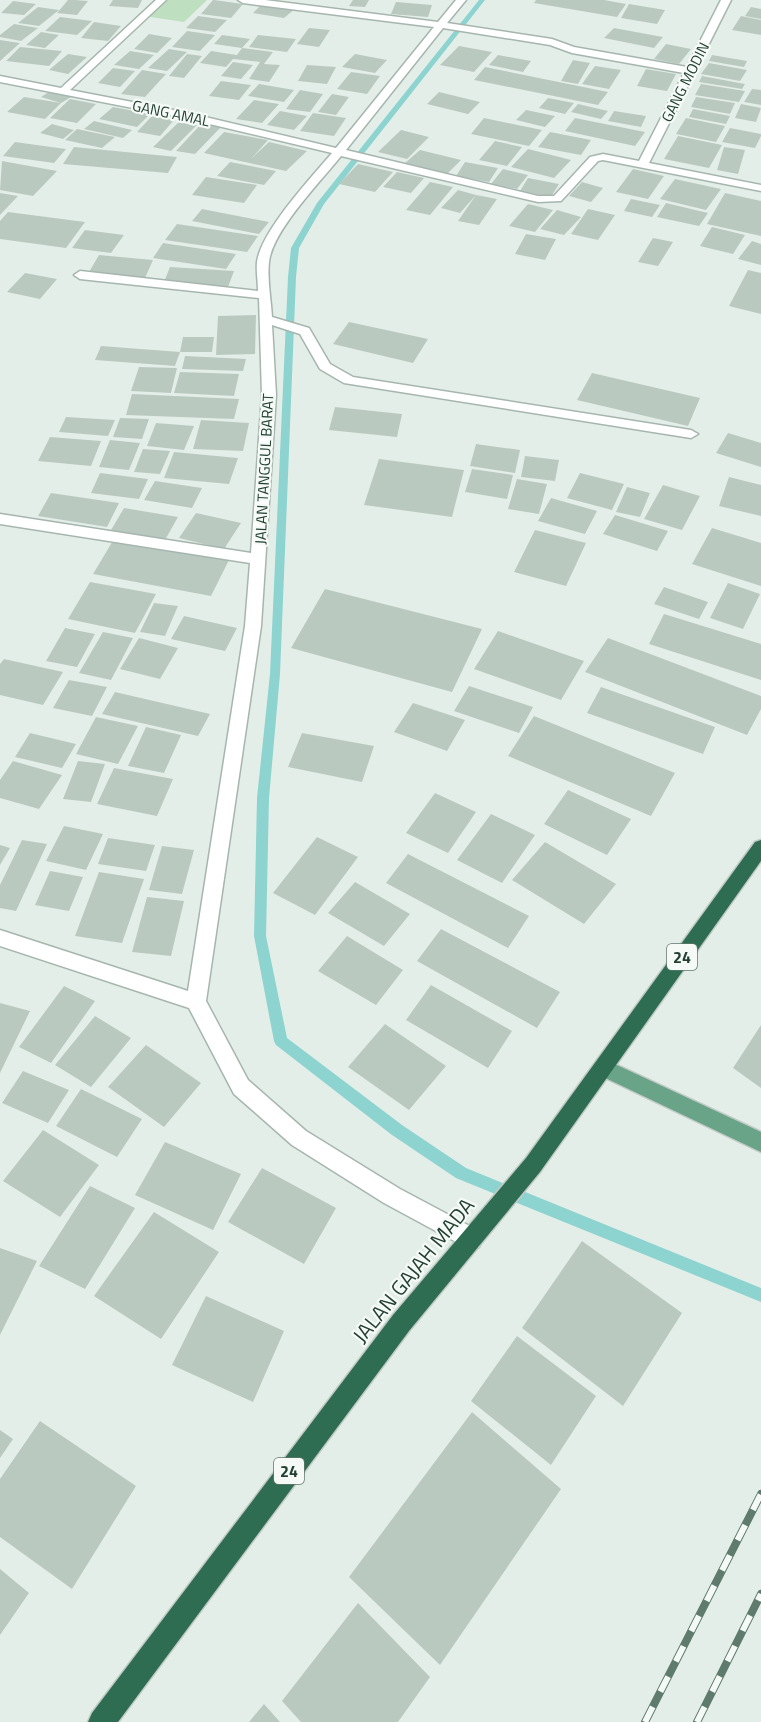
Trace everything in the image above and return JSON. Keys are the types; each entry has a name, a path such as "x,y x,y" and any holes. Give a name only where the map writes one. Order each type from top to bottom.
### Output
{"highway":[{"name":"JALAN GAJAH MADA","path":"101,1722 401,1323 533,1165 761,847"}],"main road":[{"path":"604,1068 761,1142"}],"street":[{"path":"63,91 161,0"},
{"path":"243,0 552,42 572,50 691,71"},
{"name":"JALAN TANGGUL BARAT","path":"196,1002 253,627 269,395 271,321 265,295 263,261 270,242 283,221 343,152 461,0"},
{"name":"GANG MODIN","path":"644,164 726,0"},
{"name":"GANG AMAL","path":"0,79 184,115 548,201 557,199 598,157 644,164"},
{"path":"644,164 761,188"},
{"path":"80,275 265,295"},
{"path":"271,321 305,331 325,366 348,380 691,434"},
{"path":"0,519 259,559"},
{"path":"0,938 196,1002 241,1087 299,1138 392,1196 477,1232"}],"green space":[{"path":"162,0 207,0 184,22 144,16"}],"building":[{"path":"68,0 88,1 77,15 57,13"},
{"path":"113,0 142,0 138,8 109,6"},
{"path":"213,0 243,4 231,18 201,14"},
{"path":"353,0 369,0 365,7 349,6"},
{"path":"536,0 604,0 626,4 617,17 534,3"},
{"path":"13,1 36,4 24,15 1,13"},
{"path":"264,2 296,8 284,18 253,13"},
{"path":"396,2 432,5 428,17 391,14"},
{"path":"629,4 665,10 657,24 621,18"},
{"path":"38,7 59,10 39,26 18,23"},
{"path":"751,7 761,9 761,19 745,16"},
{"path":"198,16 227,20 215,32 186,28"},
{"path":"741,16 761,20 761,35 732,30"},
{"path":"60,17 92,21 77,35 45,31"},
{"path":"94,22 121,26 108,41 81,38"},
{"path":"14,24 38,28 21,41 0,37"},
{"path":"309,28 330,30 319,47 297,44"},
{"path":"614,28 663,37 654,48 604,38"},
{"path":"187,31 215,35 200,51 172,47"},
{"path":"41,32 59,35 45,48 26,45"},
{"path":"149,34 172,38 157,53 134,49"},
{"path":"222,35 250,39 242,48 214,44"},
{"path":"258,35 296,39 287,52 249,47"},
{"path":"0,40 20,43 0,61"},
{"path":"666,44 691,49 679,64 654,59"},
{"path":"459,46 492,52 474,72 440,65"},
{"path":"20,47 62,51 49,66 6,61"},
{"path":"242,48 273,52 264,64 280,65 269,82 249,79 260,62 233,59 226,67 200,63 211,51 237,55"},
{"path":"169,49 187,52 167,71 148,68"},
{"path":"130,51 154,55 139,69 114,65"},
{"path":"68,54 87,57 68,74 49,70"},
{"path":"187,54 202,56 184,78 169,76"},
{"path":"355,54 387,60 375,73 342,67"},
{"path":"498,55 531,61 523,72 489,65"},
{"path":"712,55 747,61 744,67 709,61"},
{"path":"573,60 590,63 578,84 561,81"},
{"path":"233,62 253,65 241,79 221,76"},
{"path":"709,63 747,70 740,81 701,74"},
{"path":"307,65 336,67 327,84 298,81"},
{"path":"595,66 621,70 609,89 582,84"},
{"path":"485,67 608,92 598,105 474,80"},
{"path":"113,68 135,71 120,87 98,83"},
{"path":"646,69 676,74 667,91 637,86"},
{"path":"142,70 166,74 145,97 121,94"},
{"path":"351,72 380,76 367,94 337,89"},
{"path":"702,76 745,84 742,89 699,82"},
{"path":"221,81 251,85 239,100 209,96"},
{"path":"259,84 294,90 284,102 248,96"},
{"path":"701,84 745,91 739,102 695,95"},
{"path":"752,89 761,90 761,105 744,102"},
{"path":"52,90 73,96 61,103 41,97"},
{"path":"300,90 323,94 310,112 286,109"},
{"path":"439,92 480,102 468,114 427,104"},
{"path":"332,94 349,97 336,115 318,112"},
{"path":"24,97 61,103 45,119 7,112"},
{"path":"696,97 735,103 730,114 691,107"},
{"path":"548,98 574,103 565,114 539,108"},
{"path":"70,99 96,104 77,123 50,118"},
{"path":"254,100 279,104 262,123 236,119"},
{"path":"578,104 608,111 601,119 571,112"},
{"path":"741,104 761,108 756,122 735,118"},
{"path":"113,107 150,114 137,127 99,119"},
{"path":"693,109 730,116 726,124 689,117"},
{"path":"526,110 555,116 545,127 516,120"},
{"path":"280,111 307,116 294,130 267,125"},
{"path":"614,111 646,116 641,127 608,121"},
{"path":"313,113 346,118 334,136 300,131"},
{"path":"152,116 174,120 160,136 137,132"},
{"path":"484,118 542,130 529,146 471,134"},
{"path":"575,118 645,132 635,146 565,131"},
{"path":"686,118 725,126 716,142 676,134"},
{"path":"94,121 132,130 123,138 84,129"},
{"path":"179,122 197,125 171,151 153,147"},
{"path":"202,123 221,127 195,154 176,151"},
{"path":"52,124 74,130 63,139 40,133"},
{"path":"730,128 761,134 755,148 722,142"},
{"path":"77,129 115,137 102,148 65,140"},
{"path":"401,130 429,137 407,159 378,152"},
{"path":"224,132 268,140 252,158 269,142 307,151 286,171 204,153"},
{"path":"550,132 591,140 581,155 538,147"},
{"path":"678,136 722,145 709,168 664,159"},
{"path":"495,141 522,147 507,166 479,160"},
{"path":"15,142 66,149 54,163 3,156"},
{"path":"74,147 177,157 168,173 63,164"},
{"path":"724,147 745,150 738,174 717,170"},
{"path":"528,149 571,160 554,178 511,167"},
{"path":"420,150 461,160 447,174 405,163"},
{"path":"2,161 57,171 33,196 0,190"},
{"path":"230,162 276,171 264,185 217,176"},
{"path":"465,162 498,168 489,182 456,176"},
{"path":"358,164 393,172 375,192 339,184"},
{"path":"503,169 528,175 517,189 491,184"},
{"path":"633,169 664,176 648,199 616,192"},
{"path":"397,172 424,178 411,193 383,187"},
{"path":"206,177 257,185 244,203 192,195"},
{"path":"528,178 559,184 551,197 520,191"},
{"path":"675,179 721,189 706,210 660,199"},
{"path":"430,182 453,187 430,215 406,210"},
{"path":"582,182 603,188 591,202 569,196"},
{"path":"458,190 476,195 460,213 441,208"},
{"path":"0,193 18,196 0,215"},
{"path":"725,193 761,201 761,236 707,224"},
{"path":"476,195 497,199 479,225 458,221"},
{"path":"631,199 660,205 652,217 624,211"},
{"path":"666,203 708,213 699,226 657,217"},
{"path":"528,204 553,210 535,232 509,226"},
{"path":"202,209 269,222 259,234 192,221"},
{"path":"588,209 615,215 598,240 571,234"},
{"path":"557,210 581,217 564,235 540,229"},
{"path":"8,212 85,222 66,248 0,239 0,221"},
{"path":"177,224 258,236 247,252 165,240"},
{"path":"712,227 745,235 733,254 700,246"},
{"path":"85,230 124,235 111,253 72,248"},
{"path":"526,234 556,239 545,260 515,254"},
{"path":"653,238 673,242 658,266 638,262"},
{"path":"752,241 761,244 761,265 738,259"},
{"path":"163,243 236,254 226,269 153,258"},
{"path":"99,255 153,260 145,278 89,272"},
{"path":"170,267 234,271 228,287 164,282"},
{"path":"748,270 761,273 761,314 729,306"},
{"path":"25,273 57,279 40,299 7,292"},
{"path":"256,315 255,354 216,355 218,316"},
{"path":"349,322 428,339 413,363 333,344"},
{"path":"183,337 214,337 212,352 180,352"},
{"path":"101,346 180,352 175,366 95,360"},
{"path":"185,356 246,359 243,371 182,369"},
{"path":"139,367 177,368 171,393 131,391"},
{"path":"180,372 239,374 234,396 174,393"},
{"path":"592,373 700,398 688,426 577,400"},
{"path":"132,394 239,399 234,419 126,415"},
{"path":"335,407 402,414 397,437 329,430"},
{"path":"66,417 115,420 108,436 59,432"},
{"path":"120,418 149,419 142,439 113,437"},
{"path":"201,420 249,423 243,451 193,449"},
{"path":"156,423 194,426 184,450 147,446"},
{"path":"728,433 761,443 761,467 716,453"},
{"path":"50,437 101,441 91,466 38,461"},
{"path":"110,440 140,443 129,470 99,467"},
{"path":"476,444 520,450 515,473 470,466"},
{"path":"143,449 170,451 160,474 134,472"},
{"path":"174,452 238,458 229,484 164,478"},
{"path":"525,456 559,460 555,481 521,477"},
{"path":"379,459 464,470 452,517 364,505"},
{"path":"472,469 513,475 507,499 465,492"},
{"path":"100,473 148,479 139,499 91,493"},
{"path":"580,473 624,484 612,510 567,498"},
{"path":"729,477 761,485 761,516 719,506"},
{"path":"517,479 547,484 539,514 508,509"},
{"path":"155,481 202,488 192,508 144,500"},
{"path":"663,485 700,496 682,530 644,519"},
{"path":"627,487 650,493 640,517 616,512"},
{"path":"51,493 119,503 107,527 38,516"},
{"path":"551,498 597,511 585,534 538,521"},
{"path":"124,508 178,517 165,540 111,530"},
{"path":"196,513 241,523 224,549 179,538"},
{"path":"615,515 668,531 657,551 603,534"},
{"path":"712,528 761,543 761,586 692,564"},
{"path":"535,530 586,543 566,586 514,572"},
{"path":"114,539 229,560 211,596 93,574"},
{"path":"90,582 156,594 135,633 68,619"},
{"path":"728,583 760,594 743,629 710,618"},
{"path":"664,587 708,602 699,619 654,604"},
{"path":"325,589 482,629 452,692 291,648"},
{"path":"154,603 178,606 165,636 140,632"},
{"path":"664,614 761,644 761,680 649,644"},
{"path":"184,616 237,628 225,651 171,639"},
{"path":"65,628 95,634 77,667 46,661"},
{"path":"498,631 584,661 561,700 474,669"},
{"path":"103,632 133,638 111,680 79,673"},
{"path":"139,638 178,648 160,679 120,669"},
{"path":"608,638 761,696 761,709 747,735 585,672"},
{"path":"4,659 63,672 43,705 0,695 0,664"},
{"path":"69,680 107,687 92,716 53,708"},
{"path":"469,686 533,707 519,733 454,711"},
{"path":"601,687 715,727 703,754 587,713"},
{"path":"115,692 210,714 198,736 102,714"},
{"path":"413,703 465,720 447,751 394,732"},
{"path":"534,716 675,773 651,816 508,756"},
{"path":"96,717 138,726 118,764 76,754"},
{"path":"146,727 181,735 164,773 128,766"},
{"path":"30,733 76,744 62,768 15,757"},
{"path":"302,733 374,746 362,782 288,767"},
{"path":"13,761 62,775 39,809 0,798 0,780"},
{"path":"78,761 105,764 91,802 63,799"},
{"path":"114,768 173,779 157,816 97,804"},
{"path":"568,790 631,819 607,855 544,824"},
{"path":"435,793 476,812 448,853 406,833"},
{"path":"491,814 535,835 502,883 457,860"},
{"path":"64,826 103,834 86,870 46,861"},
{"path":"317,837 358,857 315,915 273,893"},
{"path":"108,838 155,845 146,871 98,864"},
{"path":"22,840 47,844 16,911 0,908 0,885"},
{"path":"545,842 616,884 584,924 512,880"},
{"path":"0,845 10,848 0,865"},
{"path":"162,846 194,850 182,894 149,890"},
{"path":"408,854 529,916 508,948 386,883"},
{"path":"50,871 83,877 69,911 35,905"},
{"path":"99,872 144,879 122,943 75,936"},
{"path":"355,882 410,914 384,946 328,913"},
{"path":"147,897 184,901 171,956 132,952"},
{"path":"441,929 560,992 537,1028 417,961"},
{"path":"347,936 403,970 376,1005 318,971"},
{"path":"431,985 512,1031 488,1068 406,1020"},
{"path":"64,986 95,1001 51,1063 19,1047"},
{"path":"0,1003 30,1011 0,1073"},
{"path":"95,1016 131,1038 91,1087 55,1065"},
{"path":"385,1024 446,1066 409,1110 348,1067"},
{"path":"761,1025 761,1088 733,1068"},
{"path":"146,1045 201,1083 164,1127 108,1087"},
{"path":"23,1071 69,1090 48,1123 2,1103"},
{"path":"81,1089 142,1119 117,1157 56,1126"},
{"path":"43,1130 99,1165 60,1217 3,1181"},
{"path":"165,1142 241,1174 213,1230 135,1195"},
{"path":"262,1168 336,1208 304,1264 228,1222"},
{"path":"90,1186 135,1208 85,1289 39,1266"},
{"path":"154,1212 219,1252 161,1339 94,1296"},
{"path":"582,1241 682,1313 623,1406 522,1328"},
{"path":"0,1248 37,1261 0,1335"},
{"path":"206,1296 284,1331 253,1402 172,1365"},
{"path":"517,1336 596,1396 551,1465 471,1401"},
{"path":"472,1412 561,1489 440,1665 349,1577"},
{"path":"40,1421 136,1486 72,1589 0,1537 0,1479"},
{"path":"0,1430 13,1439 0,1458"},
{"path":"0,1569 29,1593 0,1635"},
{"path":"358,1603 430,1677 398,1722 301,1722 282,1701"},
{"path":"264,1704 280,1722 249,1722"}],"waterway":[{"path":"482,0 321,203 295,248 275,674 263,798 260,936 281,1041 397,1130 461,1173 761,1295"}],"railway":[{"path":"645,1722 761,1494"},
{"path":"697,1722 761,1594"}]}
